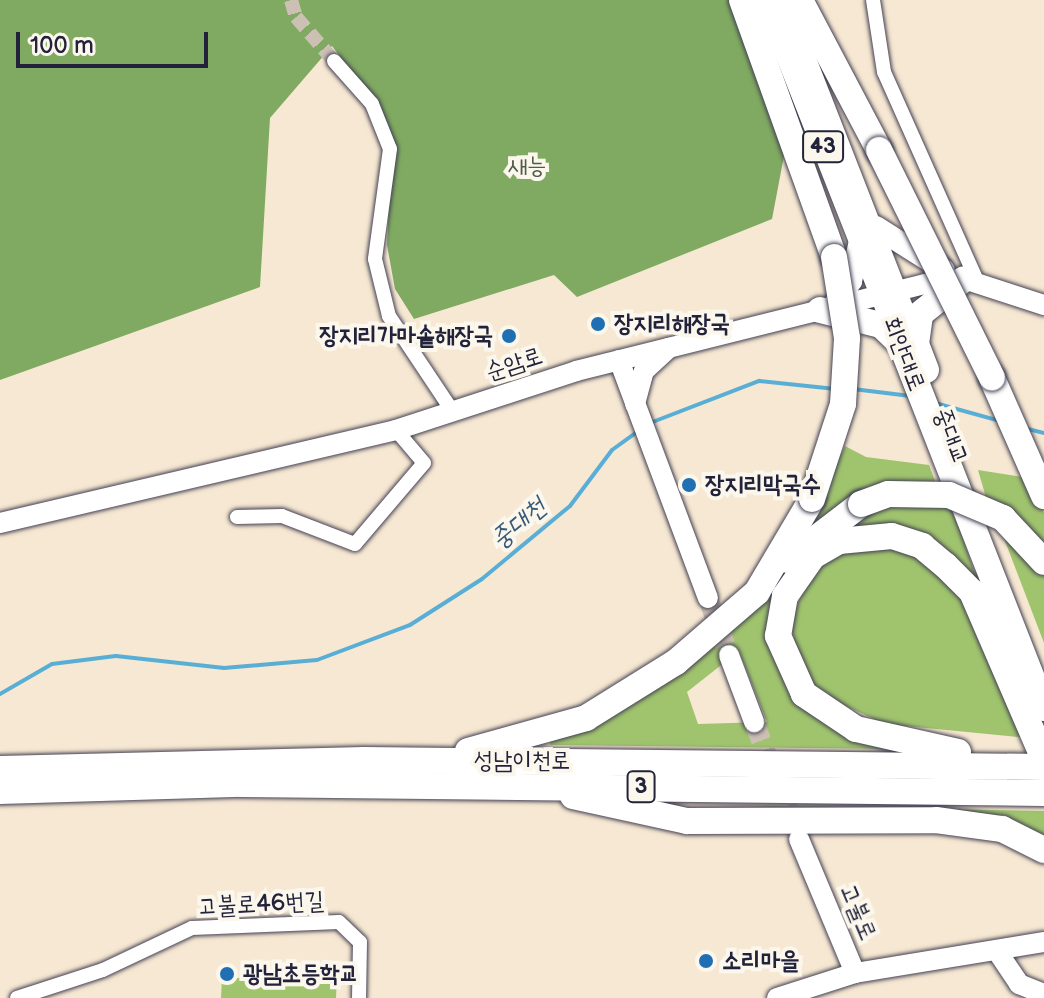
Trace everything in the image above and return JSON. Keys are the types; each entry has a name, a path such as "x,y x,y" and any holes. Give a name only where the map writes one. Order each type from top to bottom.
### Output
{"highway":[{"path":"742,0 834,257 847,338 843,404 812,499 757,592"},
{"path":"800,0 879,150 992,378 1044,496"},
{"path":"827,308 881,325 908,344 920,314 970,280"},
{"name":"중대교","path":"908,344 960,482"},
{"path":"992,378 1044,470"},
{"name":"43","path":"960,482 1044,667"},
{"name":"43","path":"960,482 1044,708"},
{"path":"424,762 586,718 676,662 757,592 814,534 861,504 888,494 949,495 1003,518 1044,562"},
{"path":"908,753 827,713 804,694 782,652 785,596 813,556 839,541 892,536 922,546 972,592 1041,764"},
{"name":"성남이천로","path":"0,791 365,773 424,762 908,753 1041,764"},
{"name":"성남이천로","path":"0,769 365,773 534,786 916,790 1044,795"},
{"path":"534,786 687,821 936,820 1002,829 1044,850"}],"main road":[{"name":"회안대로","path":"765,0 868,233"},
{"name":"회안대로","path":"782,0 908,344"},
{"path":"827,308 851,281 868,233 911,256 970,280"}],"street":[{"path":"873,0 884,72 970,280"},
{"path":"334,61 372,104 390,149 375,259 389,316 453,412"},
{"name":"순암로","path":"0,523 396,430 576,371 673,344 888,293 970,280 1044,305"},
{"path":"635,404 644,371 673,344"},
{"path":"619,360 708,598"},
{"path":"576,371 613,379 635,404"},
{"path":"237,517 282,516 355,544 424,463 396,430"},
{"path":"729,655 754,722"},
{"name":"고불로","path":"777,998 855,973 799,839"},
{"name":"고불로46번길","path":"17,998 103,970 192,928 339,922 360,942 359,998"},
{"path":"855,973 1044,942"},
{"path":"997,951 1011,977 1044,994"}],"green space":[{"name":"새능","path":"0,0 735,0 787,140 772,219 577,297 554,275 414,319 395,289 387,245 392,147 372,99 332,46 270,118 260,287 0,380"},
{"path":"845,446 866,457 929,465 937,486 806,530"},
{"path":"978,470 1029,478 1044,513 1044,549 987,501"},
{"path":"913,501 952,506 987,609 881,529 795,570 785,673 893,749 550,745 551,737 763,601 801,554 874,507","holes":["739,651 767,722 698,724 687,692"]},
{"path":"1000,528 1044,575 1044,643"},
{"path":"858,543 913,550 960,590 1029,738 885,724 824,696 800,667 790,620 817,563"},
{"path":"715,805 1044,811 1044,844 909,811"},
{"path":"222,978 337,978 336,998 221,998"}],"waterway":[{"name":"중대천","path":"650,423 759,381 836,389"},
{"name":"중대천","path":"853,389 911,396"},
{"name":"중대천","path":"935,403 1000,421"},
{"name":"중대천","path":"1024,428 1044,433"},
{"name":"중대천","path":"0,694 52,664 116,656 224,668 317,660 410,625 482,579 570,506 612,450 640,430"}],"tunnel":[{"path":"291,0 296,17 334,61"},
{"path":"708,598 729,655"},
{"path":"754,722 796,830"}],"place":[{"name":"장지리해장국","path":"598,324"},
{"name":"장지리가마솥해장국","path":"509,336"},
{"name":"장지리막국수","path":"689,485"},
{"name":"소리마을","path":"706,961"},
{"name":"광남초등학교","path":"227,974"}]}
